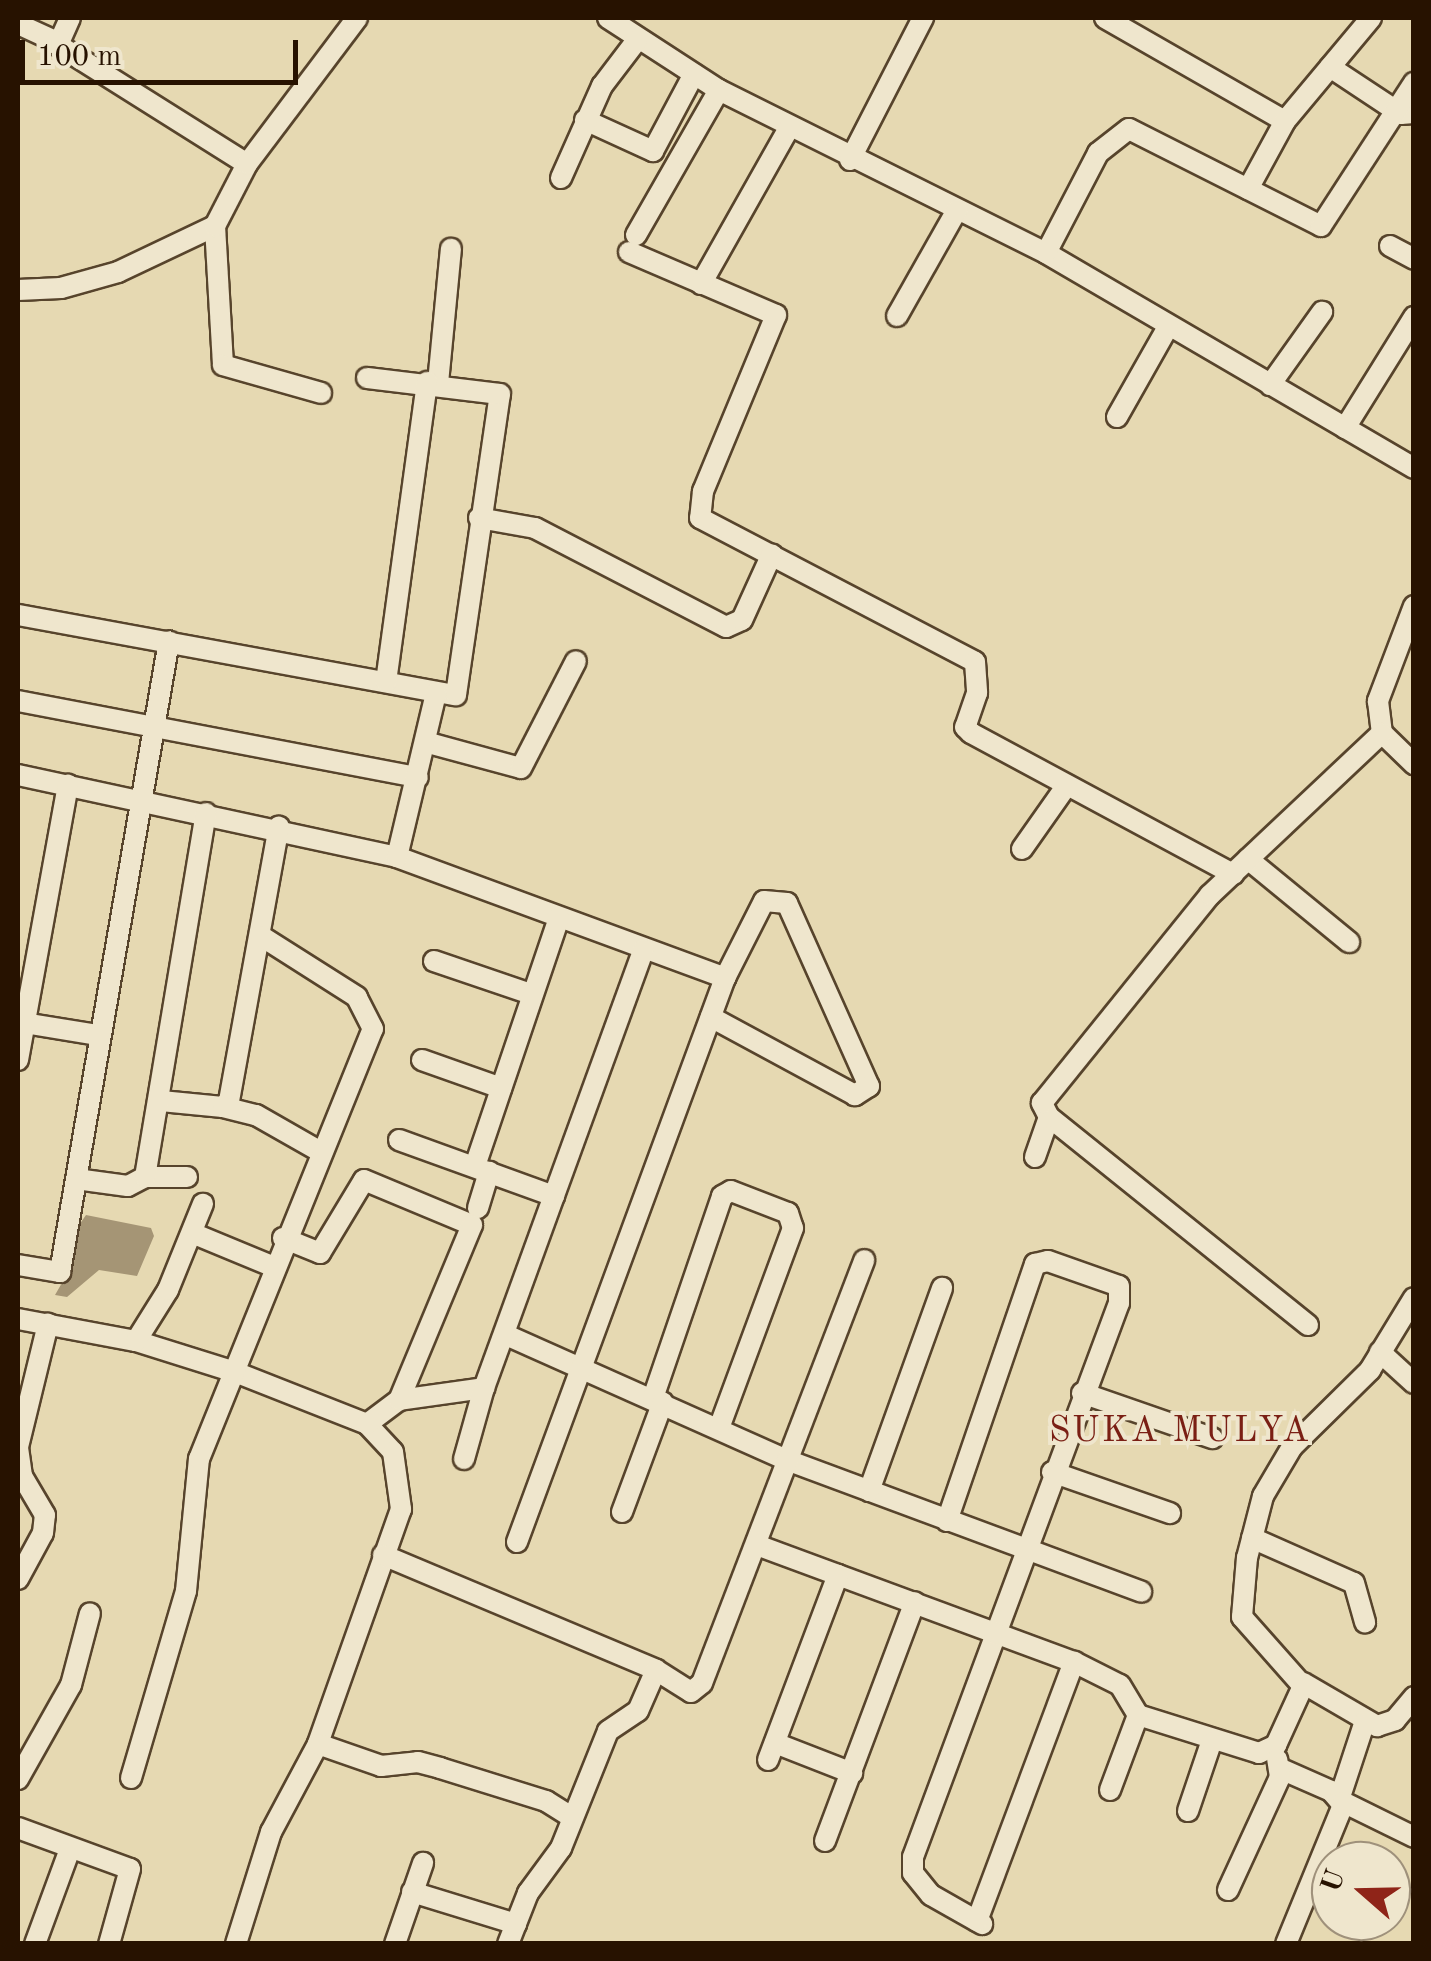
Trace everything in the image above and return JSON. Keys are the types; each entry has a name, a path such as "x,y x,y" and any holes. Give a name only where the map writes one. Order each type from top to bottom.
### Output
{"street":[{"path":"54,41 70,18"},
{"path":"322,393 223,365 215,226 247,164 358,18"},
{"path":"608,18 636,40 719,90 850,160 1046,252 1414,468"},
{"path":"850,160 923,18"},
{"path":"1105,18 1285,120"},
{"path":"1248,189 1285,120 1371,18"},
{"path":"18,24 54,41 247,164"},
{"path":"562,178 585,120 636,40"},
{"path":"1330,68 1404,109"},
{"path":"585,120 653,151 694,74"},
{"path":"1046,252 1098,153 1119,131 1147,135 1321,226 1404,109 1414,84"},
{"path":"719,90 632,244 701,284 776,314 696,512 976,662 979,677 965,727 1067,785 1240,866 1349,942"},
{"path":"701,284 790,126"},
{"path":"897,316 957,210"},
{"path":"18,290 61,288 118,272 215,226"},
{"path":"1390,246 1414,259"},
{"path":"386,682 451,249"},
{"path":"1270,385 1322,312"},
{"path":"1345,428 1414,317"},
{"path":"1117,416 1168,327"},
{"path":"18,616 456,695 500,394 367,378"},
{"path":"479,518 534,528 726,627 742,620 772,554"},
{"path":"1414,606 1380,686 1382,733 1414,764"},
{"path":"18,1265 60,1272 97,1035 169,641"},
{"path":"425,742 522,768 576,661"},
{"path":"396,857 436,693"},
{"path":"18,701 418,777"},
{"path":"1308,1325 1048,1117 1042,1103 1048,1090 1240,866 1382,733"},
{"path":"18,775 278,827 396,857 725,978"},
{"path":"18,1060 20,1022 68,784"},
{"path":"1022,849 1067,785"},
{"path":"145,1177 161,1101 206,813"},
{"path":"223,1107 232,1094 278,827"},
{"path":"517,1542 725,978 760,906 774,899 788,903 870,1078 868,1090 855,1095 711,1017"},
{"path":"478,1208 482,1169 501,1088 559,918"},
{"path":"131,1778 186,1592 193,1482 283,1238 319,1151 370,1048 372,1020 357,997 261,936"},
{"path":"464,1458 484,1388 644,949"},
{"path":"434,961 530,994"},
{"path":"20,1022 97,1035"},
{"path":"422,1060 501,1088"},
{"path":"161,1101 223,1107 256,1115 319,1151"},
{"path":"1034,1156 1048,1117"},
{"path":"399,1140 554,1196"},
{"path":"76,1179 128,1186 145,1177 186,1177"},
{"path":"283,1238 320,1254 364,1180 472,1225 399,1400 368,1424"},
{"path":"622,1512 722,1196 732,1191 788,1214 792,1228 720,1425"},
{"path":"136,1341 168,1290 203,1204"},
{"path":"192,1233 272,1266"},
{"path":"383,1556 656,1670 692,1692 698,1689 757,1545 864,1260"},
{"path":"948,1521 1038,1262 1121,1290 1022,1551 911,1866 931,1895 980,1923 1074,1662"},
{"path":"869,1491 942,1288"},
{"path":"1414,1298 1354,1390 1318,1418 1274,1472 1252,1538 1244,1624 1303,1683 1366,1721 1385,1726 1414,1697"},
{"path":"18,1319 136,1341 236,1372 368,1424 393,1452 400,1476 400,1509 318,1744 271,1832 236,1944"},
{"path":"18,1580 42,1533 44,1515 22,1476 18,1448 48,1324"},
{"path":"506,1335 720,1425 787,1460 1022,1551 1141,1592"},
{"path":"1380,1352 1414,1383"},
{"path":"399,1400 484,1388"},
{"path":"1082,1392 1212,1438"},
{"path":"1052,1472 1170,1513"},
{"path":"18,1559 44,1515"},
{"path":"1252,1538 1354,1583 1364,1622"},
{"path":"757,1545 1074,1662 1120,1685 1138,1715 1211,1743 1250,1752 1270,1748"},
{"path":"838,1575 772,1752 852,1772"},
{"path":"825,1842 915,1602"},
{"path":"18,1779 71,1685 90,1614"},
{"path":"412,1892 512,1934 572,1817 608,1731 638,1711 656,1670"},
{"path":"1270,1748 1303,1683"},
{"path":"1110,1790 1138,1715"},
{"path":"1286,1944 1342,1799 1366,1721"},
{"path":"1188,1810 1211,1743"},
{"path":"318,1744 381,1766 418,1762 440,1768 546,1801 572,1817"},
{"path":"1270,1748 1281,1769 1414,1837"},
{"path":"1228,1890 1281,1769"},
{"path":"18,1828 132,1871 109,1944"},
{"path":"35,1944 70,1849"},
{"path":"395,1944 423,1863"}],"shaded area":[{"path":"86,1215 151,1228 154,1236 137,1276 99,1270 67,1297 55,1295 74,1262 77,1228"}],"district":[{"name":"SUKA MULYA","path":"1180,1432"}]}
